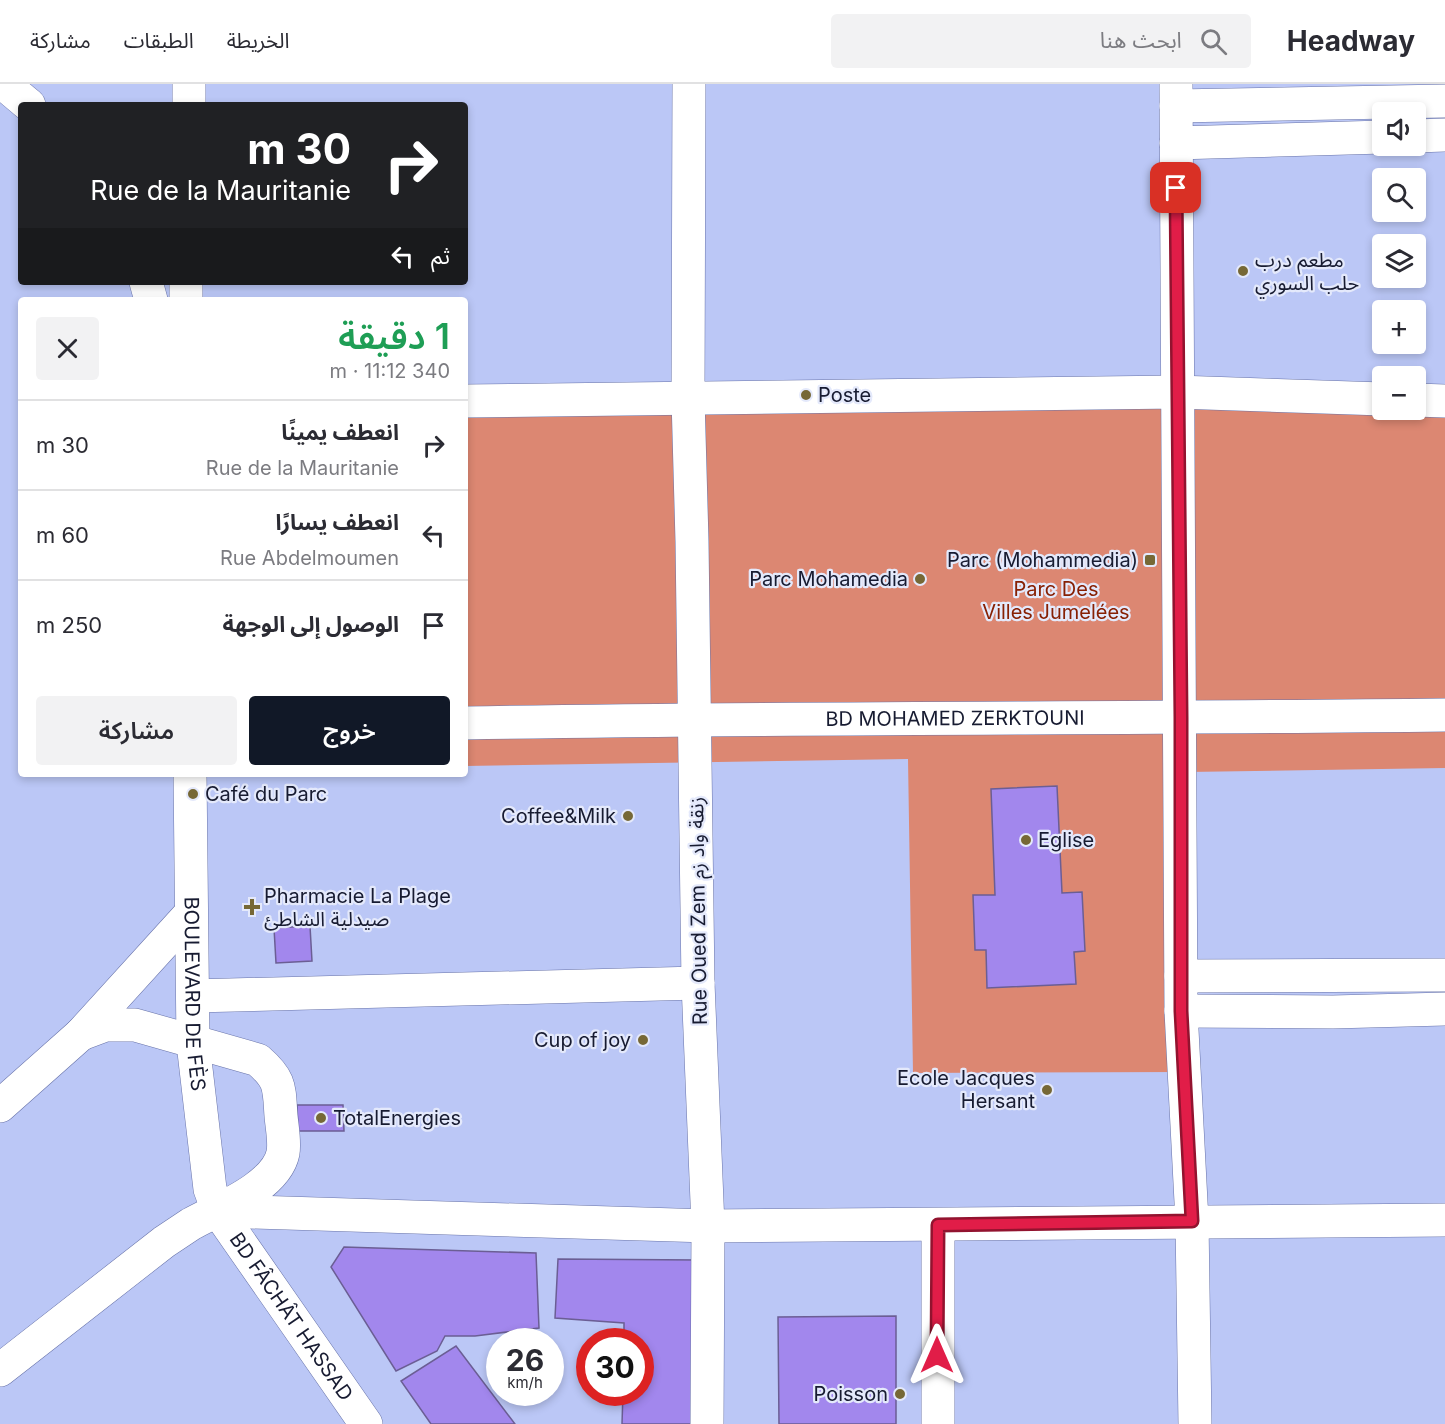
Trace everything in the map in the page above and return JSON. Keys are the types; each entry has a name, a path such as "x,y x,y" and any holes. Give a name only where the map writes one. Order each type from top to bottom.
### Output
{"street":[{"path":"4,84 25,102"},
{"path":"189,84 189,102"},
{"name":"Rue Oued Zem زنقة واد زم","path":"689,84 688,398 698,983 708,1226 707,1424"},
{"path":"1195,1424 1192,1221 1181,1011 1176,95 1445,101"},
{"path":"1426,136 1445,135"},
{"path":"1176,143 1372,137"},
{"path":"468,401 1177,392 1372,399"},
{"path":"1426,400 1445,401"},
{"name":"BD MOHAMED ZERKTOUNI","path":"468,723 695,719 1445,715"},
{"name":"BOULEVARD DE FÈS","path":"190,777 193,1043 210,1189 218,1211"},
{"path":"0,1106 81,1034 191,913"},
{"path":"1181,976 1445,975"},
{"path":"193,996 698,983"},
{"path":"1181,1011 1333,1012 1445,1009"},
{"path":"0,1370 164,1242 260,1184 275,1170 283,1152 279,1086 270,1071 258,1060 135,1026 105,1025 81,1034"},
{"path":"218,1211 708,1226 1445,1220"},
{"name":"BD FÂCHÂT HASSAD","path":"218,1211 366,1424"},
{"path":"938,1225 938,1424"}],"green space":[{"name":"Parc Des Villes Jumelées","path":"468,384 1372,385 1372,420 1426,420 1426,401 1445,385 1445,768 1187,772 1184,1072 913,1073 908,759 468,766"}],"building":[{"name":"Eglise","path":"1057,786 1062,893 1082,892 1085,951 1074,952 1076,984 987,988 986,950 975,950 973,895 995,895 991,789"},
{"path":"310,926 312,961 276,963 274,928"},
{"name":"TotalEnergies","path":"297,1105 343,1105 344,1131 298,1131"},
{"path":"344,1247 536,1253 539,1328 486,1328 486,1335 445,1336 437,1351 396,1371 331,1267"},
{"path":"558,1259 699,1260 696,1424 622,1424 623,1406 654,1406 654,1328 624,1328 624,1323 555,1318"},
{"path":"896,1316 896,1424 779,1424 778,1317"},
{"path":"456,1346 486,1386 486,1406 501,1406 515,1424 431,1424 401,1381"}],"place":[{"name":"مطعم درب حلب السوري","path":"1243,271"},
{"name":"Poste","path":"806,395"},
{"name":"Parc (Mohammedia)","path":"1150,560"},
{"name":"Parc Mohamedia","path":"920,579"},
{"name":"Café du Parc","path":"193,794"},
{"name":"Coffee&Milk","path":"628,816"},
{"name":"Eglise","path":"1026,840"},
{"name":"Pharmacie La Plage صيدلية الشاطئ","path":"252,907"},
{"name":"Cup of joy","path":"643,1040"},
{"name":"Ecole Jacques Hersant","path":"1047,1090"},
{"name":"TotalEnergies","path":"321,1118"},
{"name":"Poisson","path":"900,1394"}],"route":[{"path":"937,1355 938,1225 1192,1221 1181,1011 1176,188"}]}
